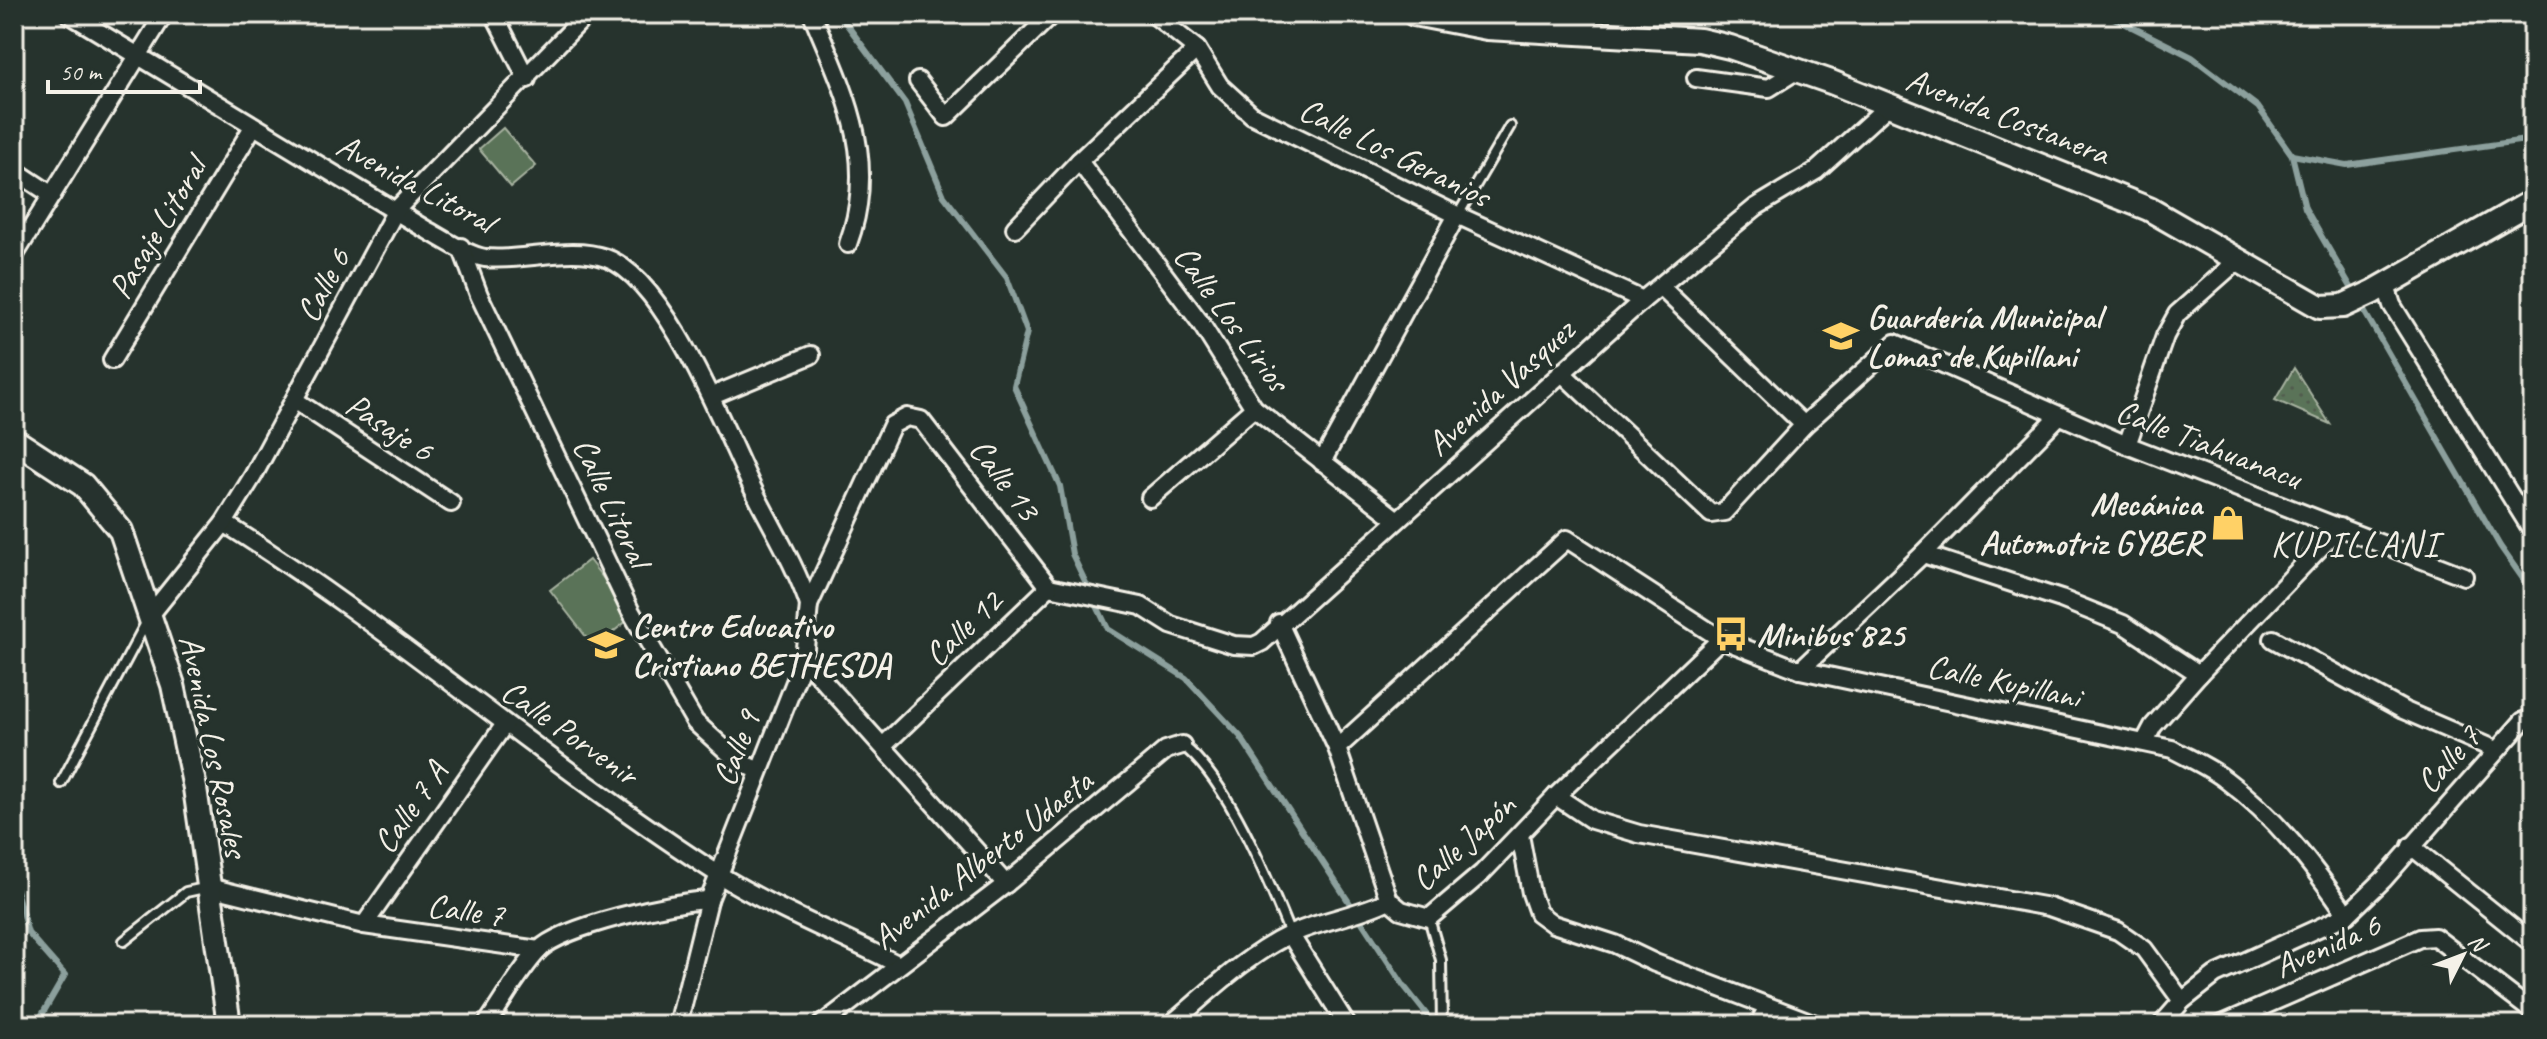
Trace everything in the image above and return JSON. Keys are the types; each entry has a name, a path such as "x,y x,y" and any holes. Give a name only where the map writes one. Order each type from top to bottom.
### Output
{"main road":[{"name":"Avenida Costanera","path":"1414,14 1487,28 1700,40 1730,47 2149,209 2320,307 2343,306 2533,201"},
{"name":"Avenida Los Rosales","path":"14,440 83,485 121,531 173,685 192,774 229,1025"}],"street":[{"name":"Avenida Litoral","path":"69,14 253,127 483,258 589,253 610,259 630,272 653,300 712,396 754,491 796,569 809,605"},
{"path":"14,256 164,14"},
{"path":"494,14 527,79"},
{"name":"Calle 6","path":"151,614 224,523 296,401 396,210 587,14"},
{"path":"812,14 851,106 860,158 859,214 848,244"},
{"path":"918,81 946,117 1052,14"},
{"name":"Calle Los Geranios","path":"1153,14 1197,49 1220,86 1252,115 1457,215 1643,300"},
{"path":"1015,228 1079,161 1197,49"},
{"path":"1696,78 1769,88 1796,71"},
{"name":"Avenida Vasquez","path":"1049,587 1141,606 1171,625 1234,645 1254,646 1262,642 1279,623 1643,300 1662,288 1756,207 1816,171 1888,106"},
{"name":"Pasaje Litoral","path":"112,360 253,127"},
{"name":"Calle Los Lirios","path":"1079,161 1200,322 1254,408 1396,519"},
{"path":"14,170 52,195"},
{"path":"1322,462 1457,215"},
{"name":"Calle Litoral","path":"461,247 479,295 630,610 695,722 739,762 758,770"},
{"path":"2127,445 2165,336 2177,314 2237,261"},
{"path":"1662,288 1804,425"},
{"path":"2379,288 2533,532"},
{"name":"Calle Tiahuanacu","path":"1561,372 1711,514 1724,512 1753,485 1804,425 1895,343 2127,445 2464,576"},
{"path":"712,396 811,355"},
{"name":"Pasaje 6","path":"296,401 451,503"},
{"path":"1150,498 1254,408"},
{"path":"1800,670 1923,554 2059,416"},
{"name":"Calle 9","path":"678,1025 709,900 804,659 809,605 892,425 907,417"},
{"name":"Calle 13","path":"907,417 921,420 1049,587"},
{"name":"Calle Porvenir","path":"224,523 296,568 505,724 720,875 897,964"},
{"path":"2145,741 2153,726 2199,674 2340,527"},
{"name":"Calle Kupillani","path":"1337,748 1567,539 1721,639 1800,670 2172,749 2225,779 2301,851 2347,915"},
{"path":"1923,554 2061,599 2123,624 2199,674"},
{"name":"Calle 12","path":"883,746 1049,587"},
{"path":"1279,623 1337,748 1389,900"},
{"name":"Calle Japón","path":"1170,1025 1244,964 1296,933 1369,910 1389,900 1401,910 1429,918 1520,835 1556,796 1721,639"},
{"path":"2273,639 2403,710 2496,750"},
{"path":"804,659 1006,884"},
{"name":"Calle 7","path":"2161,1025 2182,1001 2215,975 2347,915 2384,879 2523,721 2533,718"},
{"name":"Calle 7 A","path":"364,925 505,724"},
{"name":"Avenida Alberto Udaeta","path":"821,1025 897,964 1006,884 1166,750 1182,745"},
{"path":"1556,796 1592,820 1639,834 2049,907 2118,931 2144,949 2182,1001"},
{"path":"1520,835 1538,913 1553,924 1615,944 1818,1025"},
{"path":"2411,846 2533,944"},
{"name":"Calle 7","path":"209,887 364,925 539,950 556,937 679,901 709,900"},
{"path":"1296,933 1347,1025"},
{"name":"Avenida 6","path":"2220,1025 2420,938 2435,937 2533,1012"},
{"path":"486,1025 539,950"},
{"path":"1758,1025 1768,1007"}],"lane":[{"path":"1457,215 1510,126"},
{"path":"61,783 151,614"},
{"path":"1182,745 1209,773 1296,933"},
{"path":"124,941 186,892 209,887"},
{"path":"1429,918 1441,960 1442,1025"}],"green space":[{"path":"503,128 536,166 511,187 479,149"},
{"path":"2294,368 2330,424 2275,400"},
{"path":"589,560 633,616 594,647 550,590"}],"waterway":[{"path":"839,14 905,103 944,196 1007,278 1027,332 1014,386 1060,486 1072,554 1108,629 1186,678 1240,736 1404,986 1435,1025"},
{"path":"2106,14 2192,57 2258,107 2292,155 2305,208 2355,294"},
{"path":"2292,155 2347,165 2533,139"},
{"path":"2360,304 2500,546 2533,593"},
{"path":"14,883 28,933 65,975 36,1025"}],"place":[{"name":"Guardería Municipal Lomas de Kupillani","path":"1841,336"},
{"name":"Mecánica Automotriz GYBER","path":"2228,523"},
{"name":"Minibus 825","path":"1731,634"},
{"name":"Centro Educativo Cristiano BETHESDA","path":"606,645"}],"district":[{"name":"KUPILLANI","path":"2355,544"}]}
